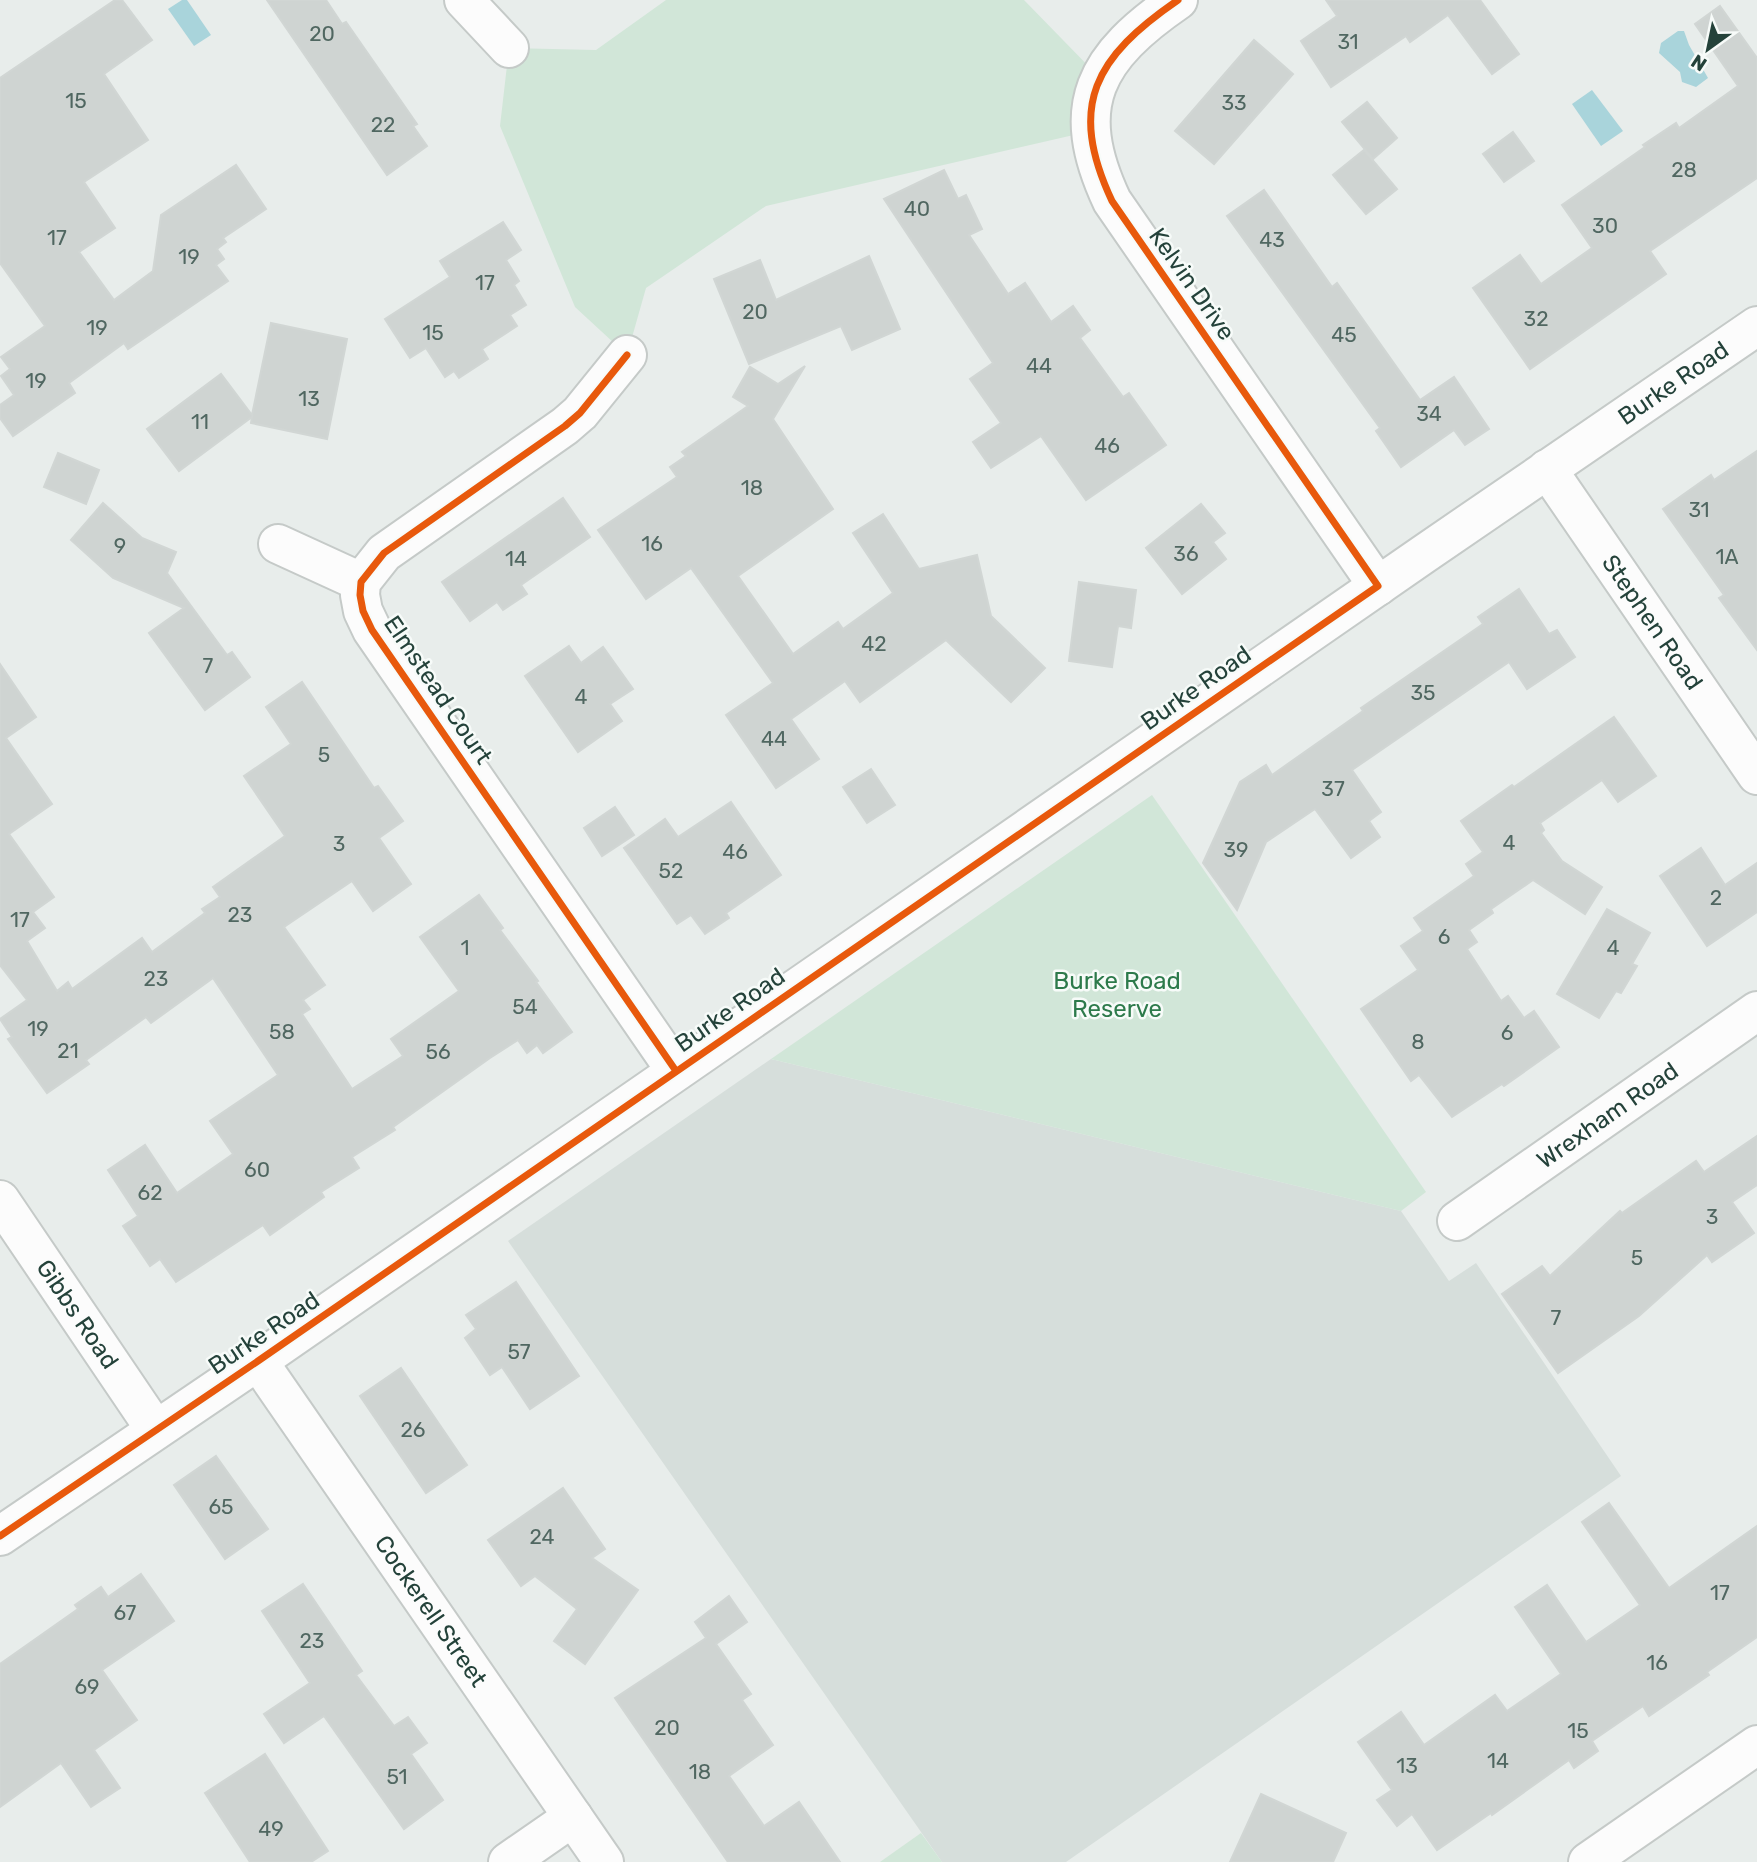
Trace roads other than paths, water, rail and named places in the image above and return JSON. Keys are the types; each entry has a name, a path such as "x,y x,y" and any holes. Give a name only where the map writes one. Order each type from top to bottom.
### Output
{"street":[{"path":"464,0 509,48"},
{"name":"Kelvin Drive","path":"1178,0 1140,28 1116,52 1100,78 1090,119 1098,172 1112,201 1377,586"},
{"name":"Burke Road","path":"0,1536 258,1361 1546,469 1757,326"},
{"path":"278,544 362,582 384,553 565,426 580,413 627,355"},
{"name":"Stephen Road","path":"1546,469 1757,775"},
{"name":"Elmstead Court","path":"362,582 360,595 363,611 372,630 676,1071"},
{"name":"Wrexham Road","path":"1457,1221 1757,1011"},
{"name":"Gibbs Road","path":"0,1200 155,1429"},
{"name":"Cockerell Street","path":"258,1361 604,1862"},
{"path":"1588,1862 1757,1745"},
{"path":"508,1862 573,1817"}],"water":[{"path":"182,0 187,0 211,35 194,46 168,9"},
{"path":"1678,31 1684,31 1708,78 1696,87 1682,82 1680,72 1659,53 1661,43"},
{"path":"1592,90 1623,131 1601,146 1572,104"}],"park label":[{"name":"Burke Road Reserve","path":"1117,995"}]}
